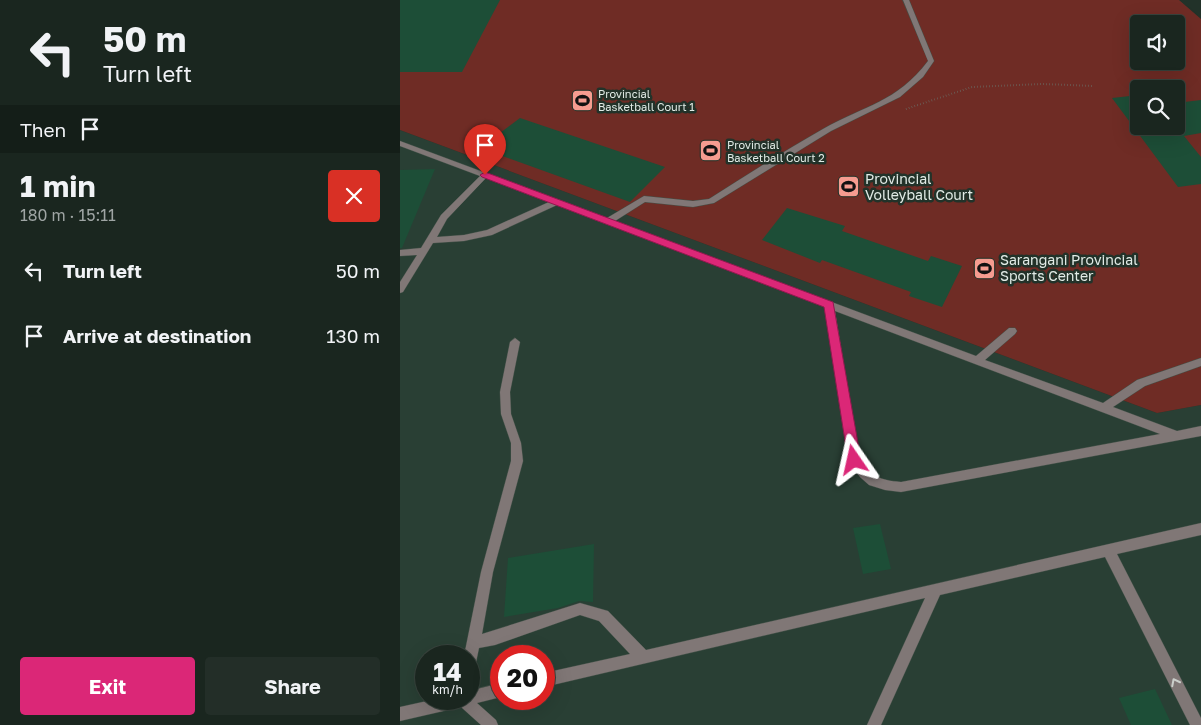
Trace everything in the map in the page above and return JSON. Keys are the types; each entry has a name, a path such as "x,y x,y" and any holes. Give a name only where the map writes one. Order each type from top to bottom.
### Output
{"lane":[{"path":"608,221 644,199 693,204 711,201 831,128 900,94 921,77 931,61 906,0"},
{"path":"400,143 1177,436"},
{"path":"400,290 444,217 485,175"},
{"path":"429,240 464,238 489,233 556,202"},
{"path":"400,253 423,251"},
{"path":"829,305 854,460 866,478 880,485 902,487 1201,431"},
{"path":"977,361 1012,331"},
{"path":"515,342 506,392 506,414 516,443 517,461 487,572 473,643 495,638 580,610 603,616 643,657"},
{"path":"1104,408 1141,383 1201,362"},
{"path":"555,677 1201,529"},
{"path":"1108,550 1197,725"},
{"path":"874,725 936,590"},
{"path":"400,714 417,710"},
{"path":"475,710 491,725"}],"path":[{"path":"902,110 972,87 1043,84 1094,86"}],"shaded area":[{"name":"Sarangani Provincial Sports Center","path":"400,0 1179,0 1201,19 1201,405 1157,413 400,130"},
{"path":"400,130 1157,413 1201,405 1201,725 400,725"}],"building":[{"path":"400,0 500,0 462,72 400,72"},
{"path":"1130,96 1130,122 1112,98"},
{"path":"1201,100 1201,133 1184,136 1201,157 1201,184 1178,187 1139,135 1185,135 1185,102"},
{"path":"520,118 665,167 630,202 480,148"},
{"path":"435,169 402,248 400,248 400,170"},
{"path":"787,208 845,226 842,231 928,261 931,256 962,266 942,307 909,296 911,292 822,260 820,263 762,240"},
{"path":"880,524 891,569 863,574 853,528"},
{"path":"594,544 593,602 579,601 558,608 504,617 508,558"},
{"path":"1155,689 1172,725 1131,725 1119,698"}],"place":[{"name":"Provincial Basketball Court 1","path":"582,100"},
{"name":"Provincial Basketball Court 2","path":"711,151"},
{"name":"Provincial Volleyball Court","path":"849,187"},
{"name":"Sarangani Provincial Sports Center","path":"984,268"}],"route":[{"path":"485,175 829,305 854,460"}]}
